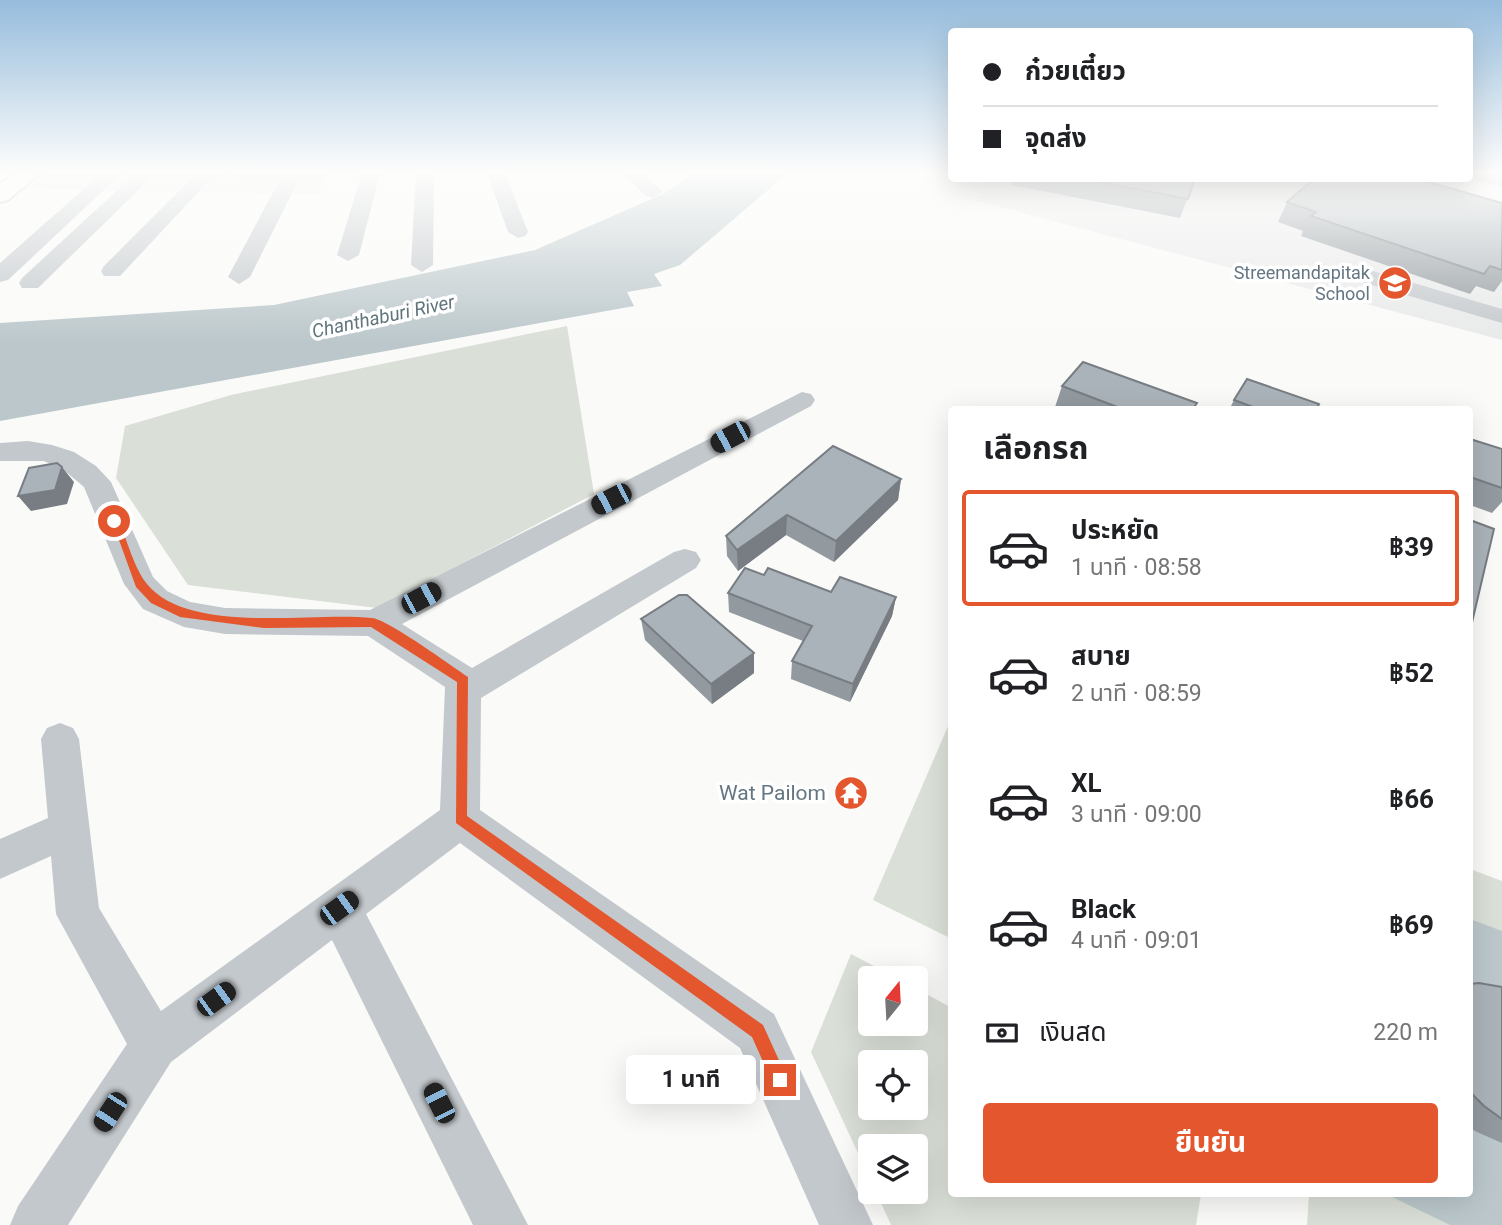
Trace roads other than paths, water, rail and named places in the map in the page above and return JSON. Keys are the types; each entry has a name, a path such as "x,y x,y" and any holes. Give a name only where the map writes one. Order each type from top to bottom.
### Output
{"street":[{"path":"0,275 50,230"},
{"path":"30,283 86,230"},
{"path":"113,271 152,230"},
{"path":"239,277 263,230"},
{"path":"348,255 355,230"},
{"path":"422,265 423,230"},
{"path":"1356,273 1502,316"},
{"path":"0,452 44,450 86,470 97,482 140,584 155,600 184,614 264,624 373,623 802,400"},
{"path":"463,691 685,560"},
{"path":"373,623 463,680 460,819"},
{"path":"60,739 78,914 154,1045"},
{"path":"37,1225 154,1045 460,819"},
{"path":"460,819 757,1031 846,1225"},
{"path":"0,859 69,828"},
{"path":"339,908 501,1225"}],"water":[{"name":"Chanthaburi River","path":"580,230 721,230 680,265 654,274 662,286 627,292 634,306 0,421 0,323 274,305 535,250"},
{"path":"1473,920 1502,931 1502,1225 1450,1225 1392,1197 1473,1197"}],"place":[{"name":"Streemandapitak School","path":"1395,283"},
{"name":"Wat Pailom","path":"851,793"}]}
